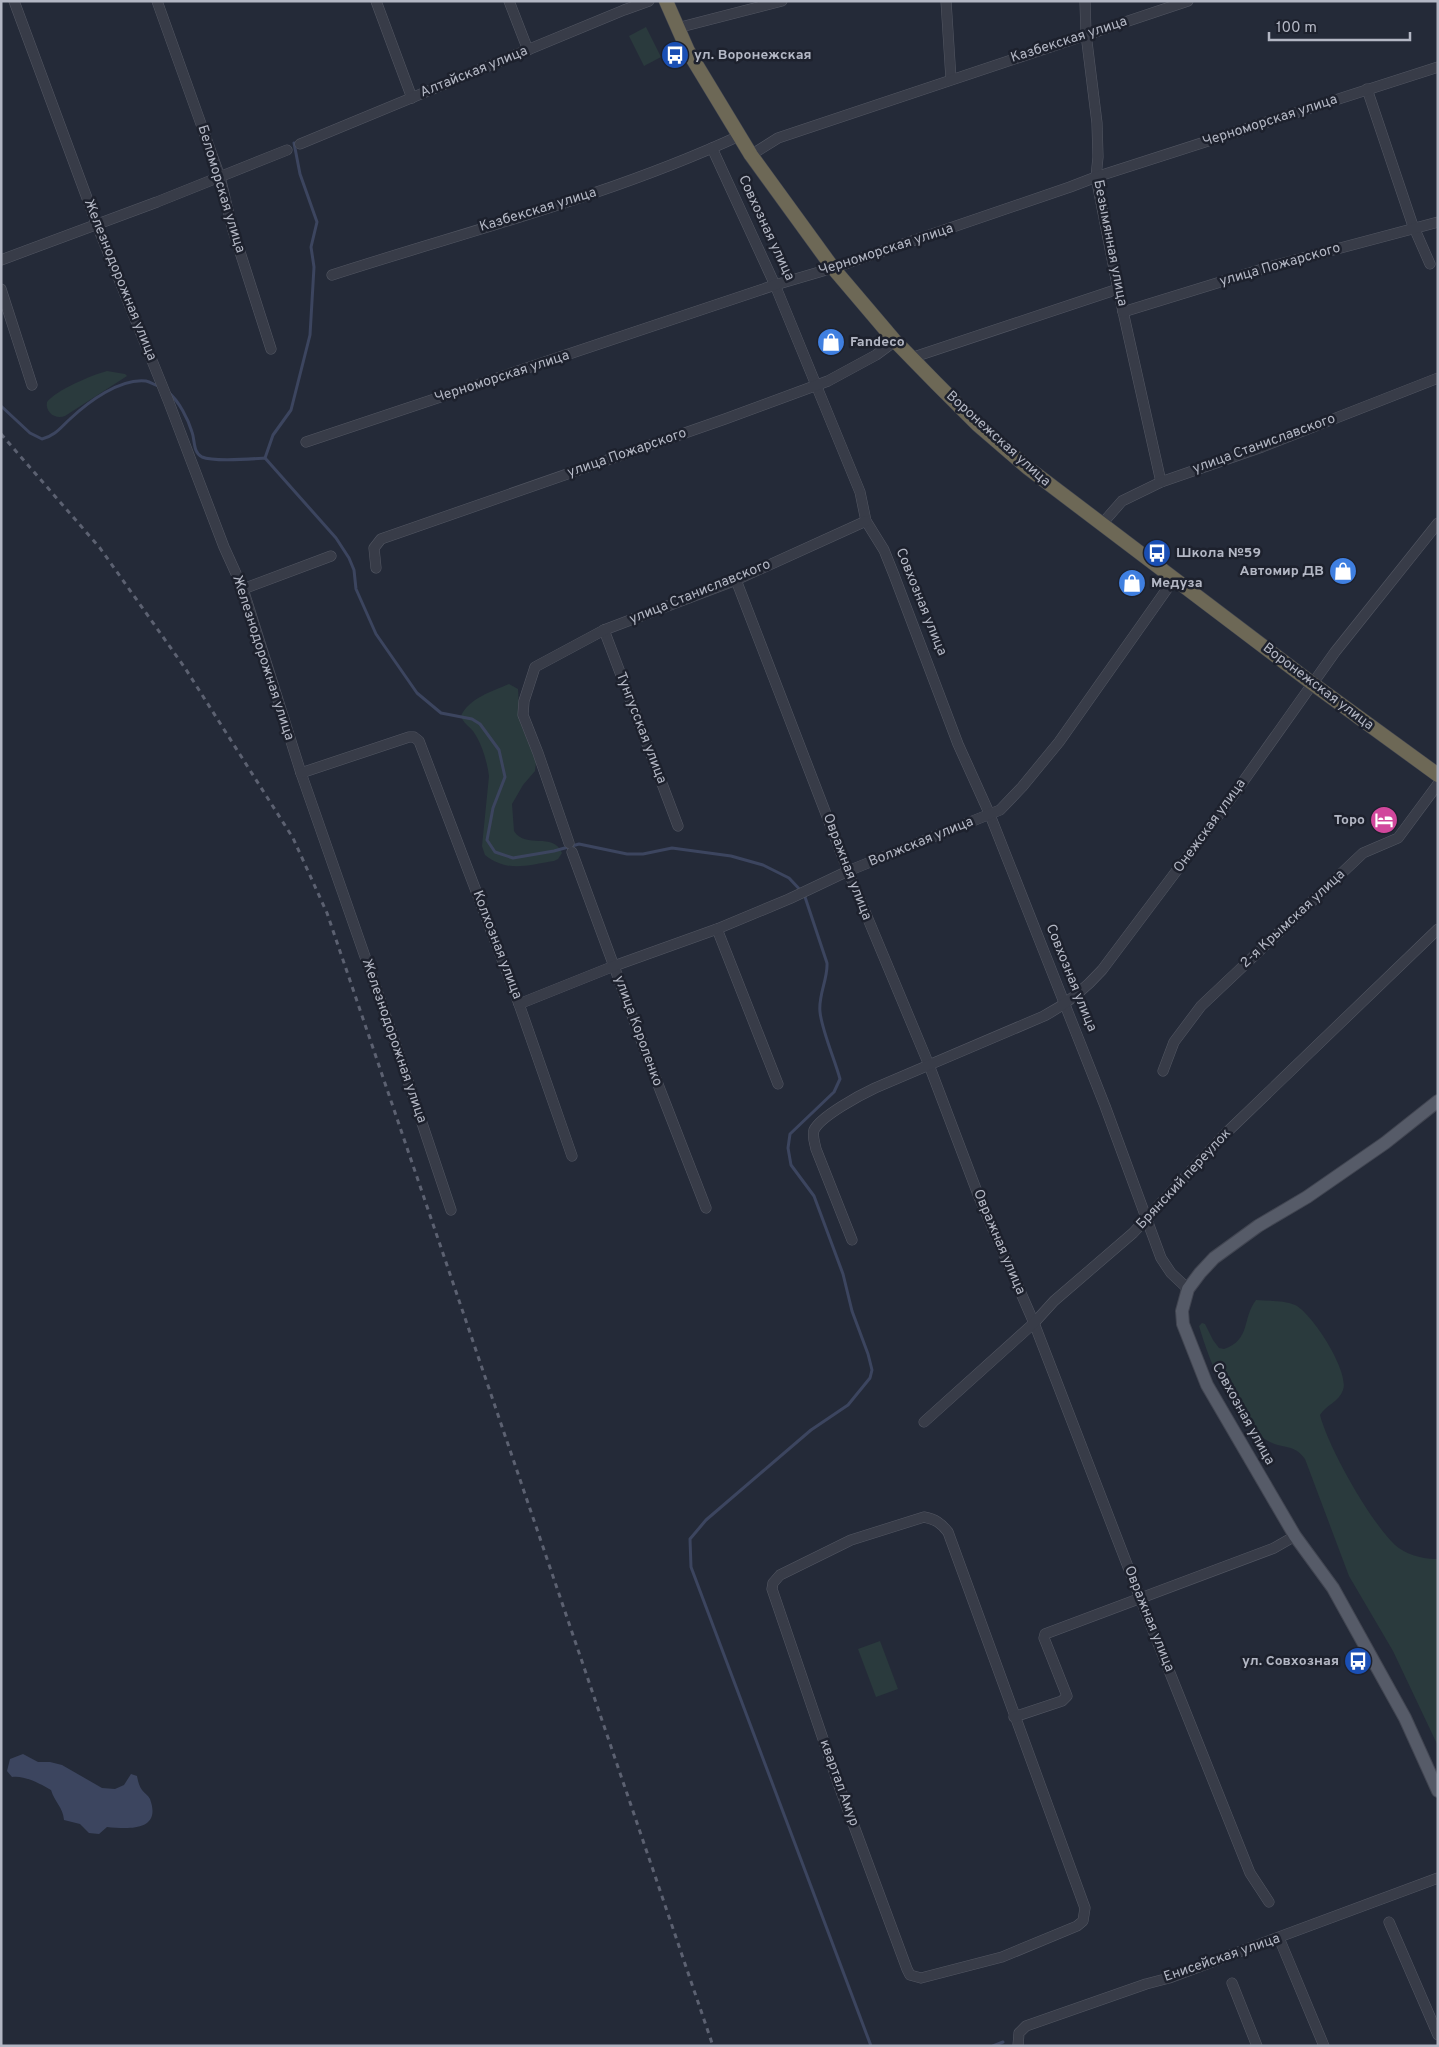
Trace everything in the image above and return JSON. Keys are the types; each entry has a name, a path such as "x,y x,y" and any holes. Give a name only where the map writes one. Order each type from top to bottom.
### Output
{"highway":[{"name":"Воронежская улица","path":"666,1 688,51 751,155 833,268 911,358 1004,448 1101,525 1438,775"}],"main road":[{"path":"1188,1289 1200,1272 1214,1258 1258,1226 1306,1197 1386,1143 1438,1101"},
{"name":"Совхозная улица","path":"1188,1289 1182,1311 1183,1324 1206,1385 1295,1536 1333,1588 1405,1718 1438,1791"}],"street":[{"name":"Железнодорожная улица","path":"14,1 97,225 242,589 301,773 451,1210"},
{"name":"Беломорская улица","path":"157,1 220,177 232,227 271,349"},
{"path":"376,1 412,98"},
{"path":"509,1 528,50"},
{"name":"Алтайская улица","path":"300,144 649,1"},
{"path":"677,28 782,1"},
{"path":"946,1 951,79"},
{"name":"Безымянная улица","path":"1085,1 1086,34 1097,123 1098,157 1096,177 1160,482"},
{"name":"Казбекская улица","path":"751,155 778,138 1188,1"},
{"name":"Черноморская улица","path":"306,442 775,284 833,268 1096,177 1438,67"},
{"path":"1367,89 1430,264"},
{"name":"Казбекская улица","path":"332,276 618,185 740,136"},
{"name":"Совхозная улица","path":"712,148 775,284 860,492 866,521 884,550 930,665 958,744 990,815 1106,1106 1161,1258 1170,1273 1188,1289"},
{"path":"1,260 97,225 287,150"},
{"name":"улица Пожарского","path":"1123,312 1380,236 1416,229 1438,222"},
{"path":"1,289 32,385"},
{"path":"911,358 1118,289"},
{"name":"улица Пожарского","path":"376,568 374,548 381,539 816,386 847,371 896,341"},
{"name":"улица Станиславского","path":"1101,525 1118,504 1127,497 1160,482 1262,447 1438,378"},
{"name":"улица Станиславского","path":"535,667 604,630 736,580 866,521"},
{"name":"Онежская улица","path":"929,1065 1044,1016 1064,1004 1087,986 1102,970 1201,839 1344,640 1438,523"},
{"path":"242,589 332,556"},
{"name":"Волжская улица","path":"519,1004 614,966 717,929 789,899 848,871 990,815 1010,801 1059,742 1174,579"},
{"name":"Овражная улица","path":"736,580 848,871 929,1065 979,1197 1034,1322 1140,1598 1250,1873 1269,1902"},
{"name":"Тунгусская улица","path":"604,630 678,826"},
{"name":"улица Короленко","path":"535,667 524,701 523,715 570,848 706,1208"},
{"name":"Колхозная улица","path":"301,773 409,737 414,737 422,747 519,1004 572,1156"},
{"name":"2-я Крымская улица","path":"1163,1071 1174,1042 1202,1006 1363,853 1370,848 1394,842 1438,784"},
{"path":"717,929 778,1084"},
{"name":"Брянский переулок","path":"924,1422 1034,1322 1054,1301 1148,1219 1232,1128 1438,929"},
{"path":"852,1240 816,1150 813,1137 814,1130 820,1122 854,1098 929,1065"},
{"name":"квартал Амур","path":"924,1517 942,1524 948,1532 1014,1717 1085,1908 1083,1921 1077,1926 1002,1957 915,1978 910,1975 907,1968 838,1783 773,1593 773,1583 780,1575 851,1540 924,1517"},
{"path":"1014,1717 1062,1701 1067,1696 1044,1638 1045,1634 1274,1548 1295,1536"},
{"name":"Енисейская улица","path":"1018,2046 1019,2032 1026,2026 1146,1984 1169,1978 1438,1878"},
{"path":"1389,1922 1438,2035"},
{"path":"1279,1938 1324,2046"},
{"path":"1232,1982 1257,2046"}],"shaded area":[{"path":"646,27 661,57 644,66 629,36"},
{"path":"107,371 127,376 65,416 54,416 49,412 47,402 52,397 84,379"},
{"path":"509,684 518,689 520,722 536,762 535,771 523,785 512,804 514,831 525,839 552,843 562,853 554,861 526,866 502,864 493,861 485,855 482,846 488,770 479,741 461,716 475,700"},
{"path":"1256,1300 1291,1303 1302,1310 1320,1331 1335,1357 1344,1382 1339,1398 1320,1415 1341,1465 1374,1519 1395,1545 1415,1556 1438,1559 1438,1746 1393,1651 1349,1576 1305,1459 1296,1451 1274,1444 1255,1432 1234,1406 1216,1374 1199,1326 1202,1323 1205,1324 1219,1348 1224,1349 1233,1345 1242,1334"},
{"path":"880,1641 898,1689 876,1697 858,1649"}],"water":[{"path":"23,1754 38,1762 62,1765 102,1788 115,1789 124,1785 131,1774 137,1776 141,1788 150,1799 151,1818 147,1823 133,1828 107,1827 99,1834 89,1833 80,1824 64,1820 51,1790 27,1779 12,1777 7,1771 10,1759"}],"waterway":[{"path":"265,458 273,435 291,410 310,335 314,267 311,247 317,222 300,174 294,143"},
{"path":"1,406 30,433 42,439 54,433 86,405 115,387 136,381 146,381 161,387"},
{"path":"168,392 176,400 186,416 199,455 208,459 265,458 336,538 349,558 354,570 356,589 376,634 417,693 441,713 472,719 480,724 499,750 505,777 493,808 487,840 495,852 513,858 554,851 579,844 627,854 643,854 672,848 731,856 763,865 789,878 804,894 827,963 820,999 820,1012 823,1028 840,1079 834,1092 790,1134 788,1148 791,1165 814,1196 843,1274 852,1311 872,1370 870,1378 848,1405 811,1430 706,1520 690,1539 691,1567 871,2046"},
{"path":"993,2046 1003,2042"}],"railway":[{"path":"1,434 100,548 185,668 293,838 327,913 713,2046"}],"place":[{"name":"ул. Воронежская","path":"675,55"},
{"name":"Fandeco","path":"831,342"},
{"name":"Школа №59","path":"1157,553"},
{"name":"Автомир ДВ","path":"1343,571"},
{"name":"Медуза","path":"1132,583"},
{"name":"Торо","path":"1384,820"},
{"name":"ул. Совхозная","path":"1358,1661"}]}
